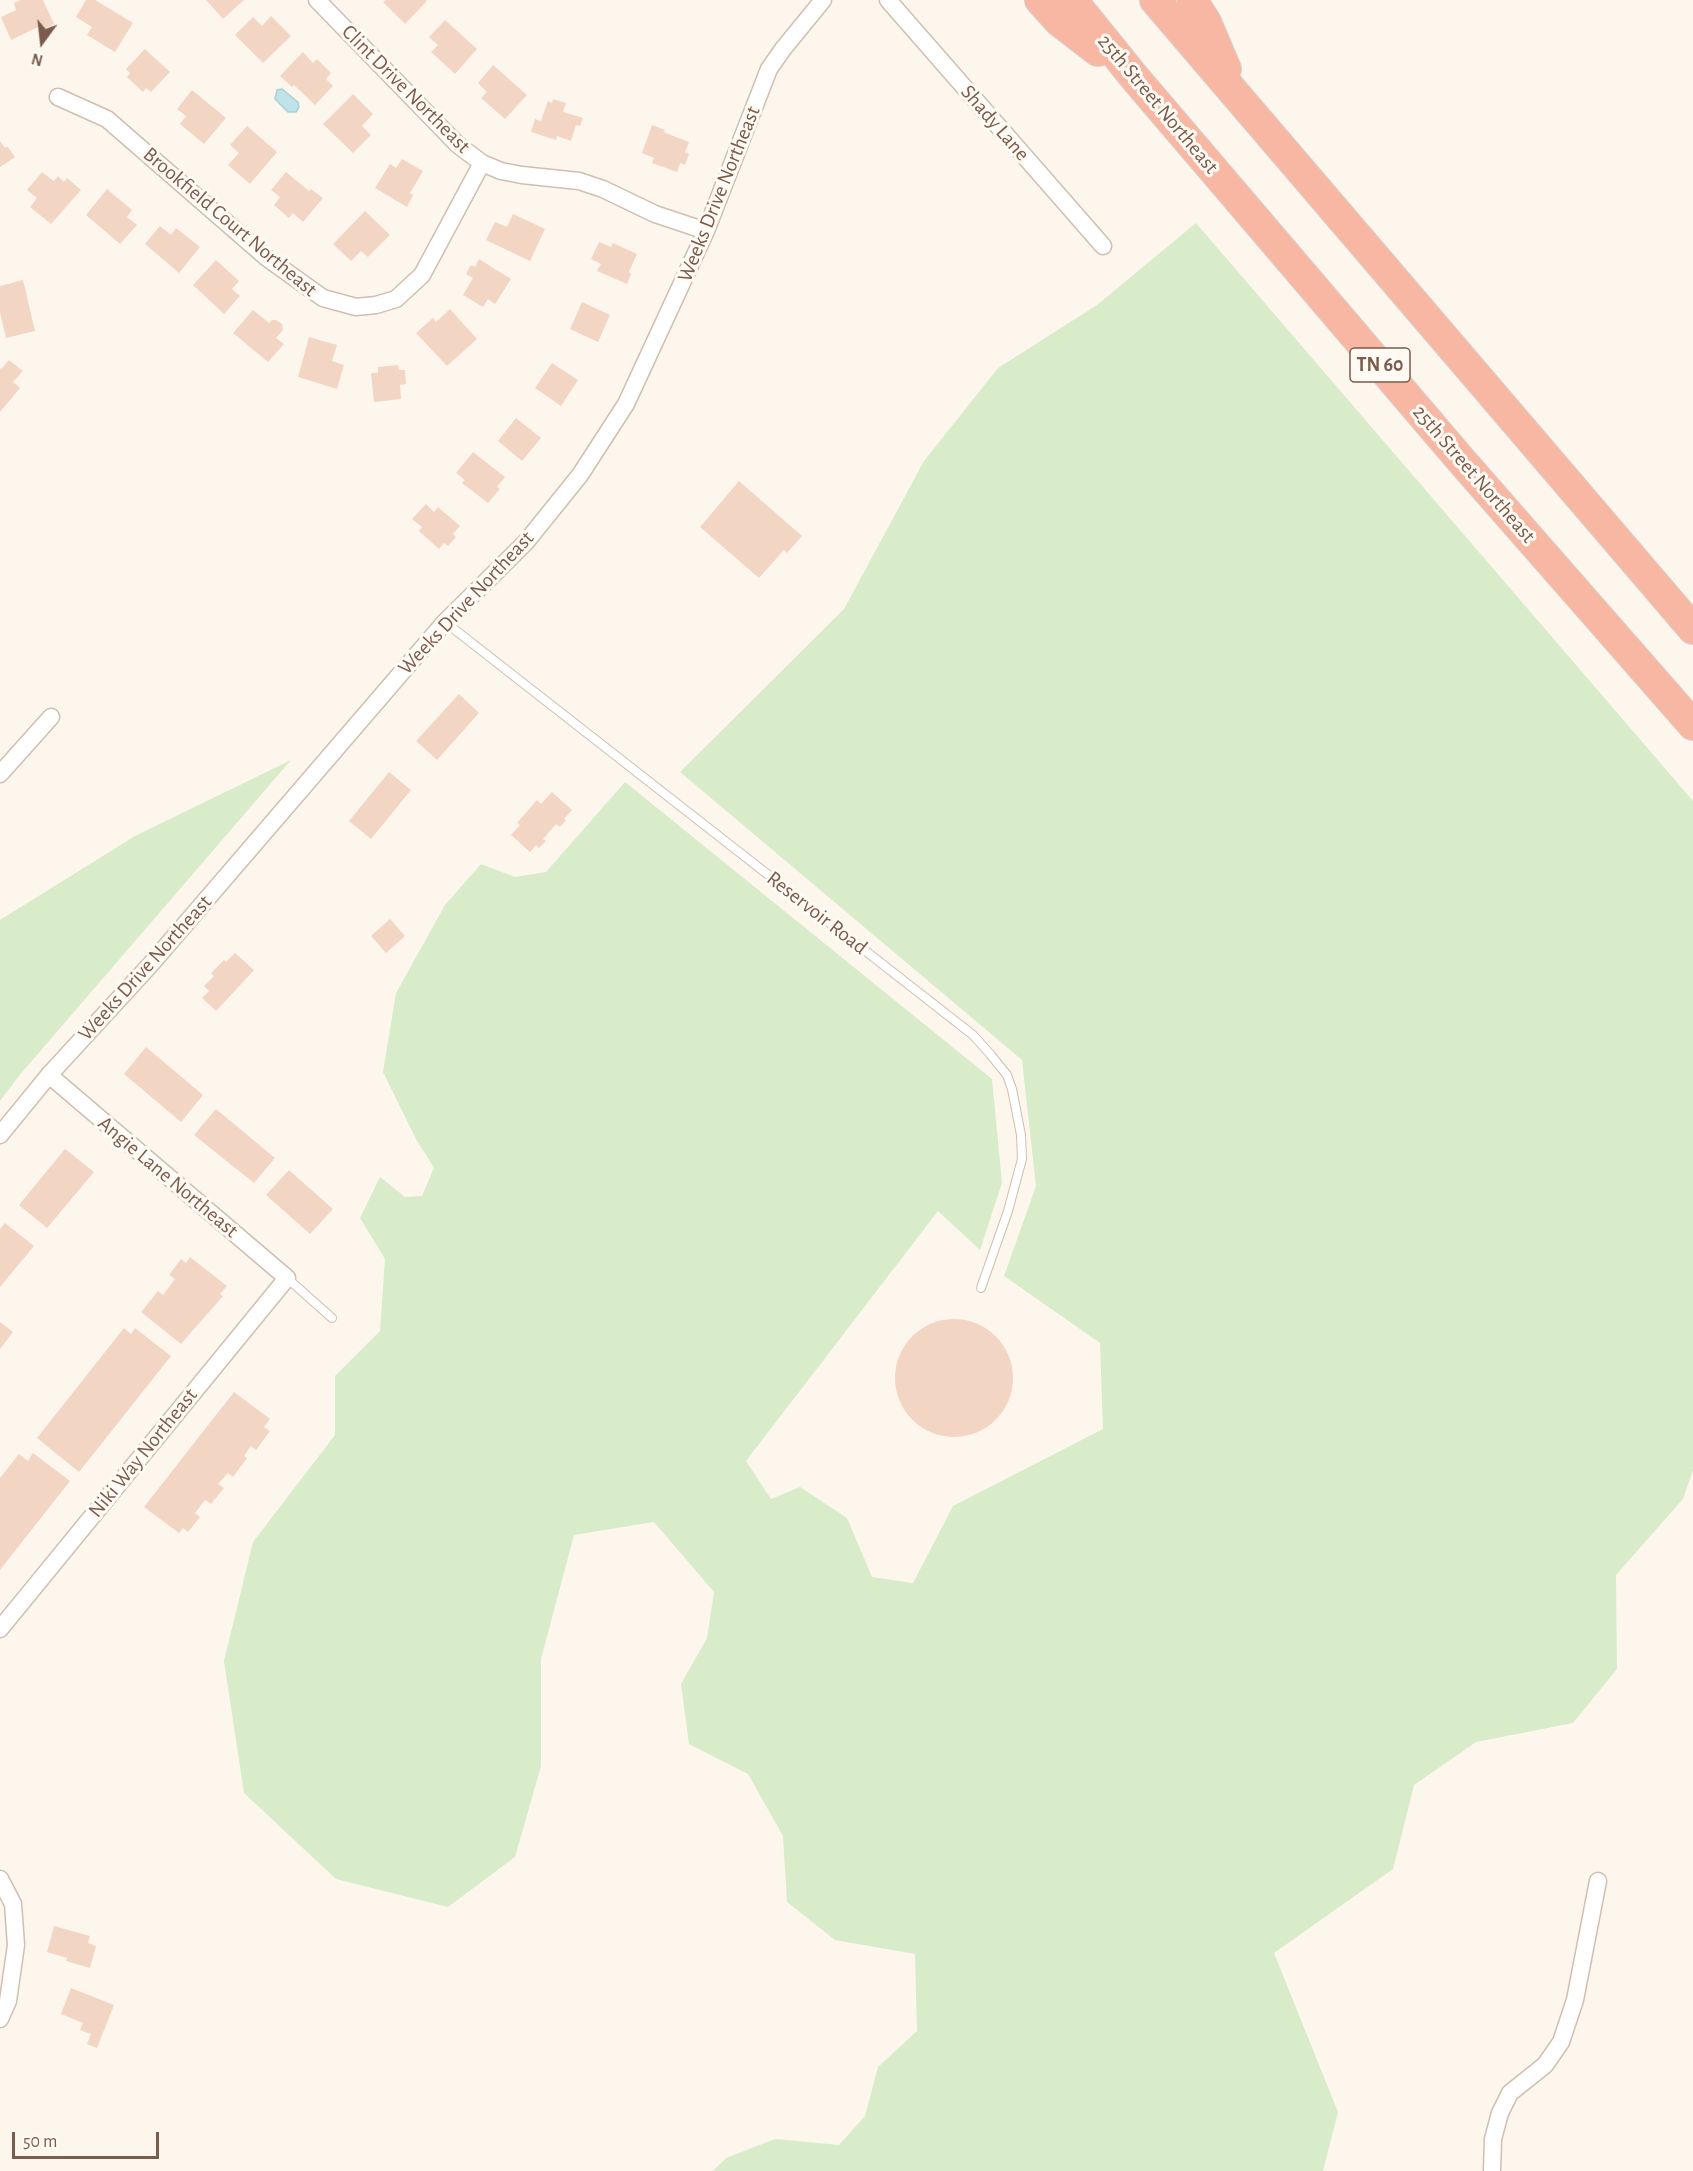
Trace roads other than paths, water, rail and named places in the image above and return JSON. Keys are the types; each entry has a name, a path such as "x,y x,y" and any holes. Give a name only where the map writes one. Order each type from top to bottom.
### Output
{"highway":[{"path":"1040,0 1059,21 1134,78"},
{"name":"25th Street Northeast","path":"1072,0 1134,78 1460,459 1693,725"},
{"path":"1155,0 1693,629"},
{"path":"1192,0 1206,22 1235,91"}],"street":[{"name":"Clint Drive Northeast","path":"317,0 458,145 482,163 501,171 522,175 579,181 603,189 655,214 706,231"},
{"name":"Weeks Drive Northeast","path":"0,1135 49,1075 151,964 445,622 526,542 580,475 626,404 706,231 769,69 823,0"},
{"name":"Shady Lane","path":"888,0 1103,246"},
{"name":"Brookfield Court Northeast","path":"58,98 107,119 267,258 323,298 356,307 376,305 396,299 422,274 482,163"},
{"path":"0,774 51,717"},
{"name":"Angie Lane Northeast","path":"49,1075 287,1278"},
{"name":"Niki Way Northeast","path":"0,1629 287,1278"},
{"path":"0,1879 13,1904 16,1945 8,2001 0,2019"},
{"path":"1492,2171 1493,2139 1500,2113 1510,2093 1545,2065 1561,2042 1575,2000 1598,1881"}],"lane":[{"name":"Reservoir Road","path":"445,622 973,1035 1007,1075 1021,1135 1022,1159 1008,1211 981,1287"},
{"path":"287,1278 332,1318"}],"water":[{"path":"282,89 298,102 299,107 296,112 288,112 275,99 277,90"}]}
